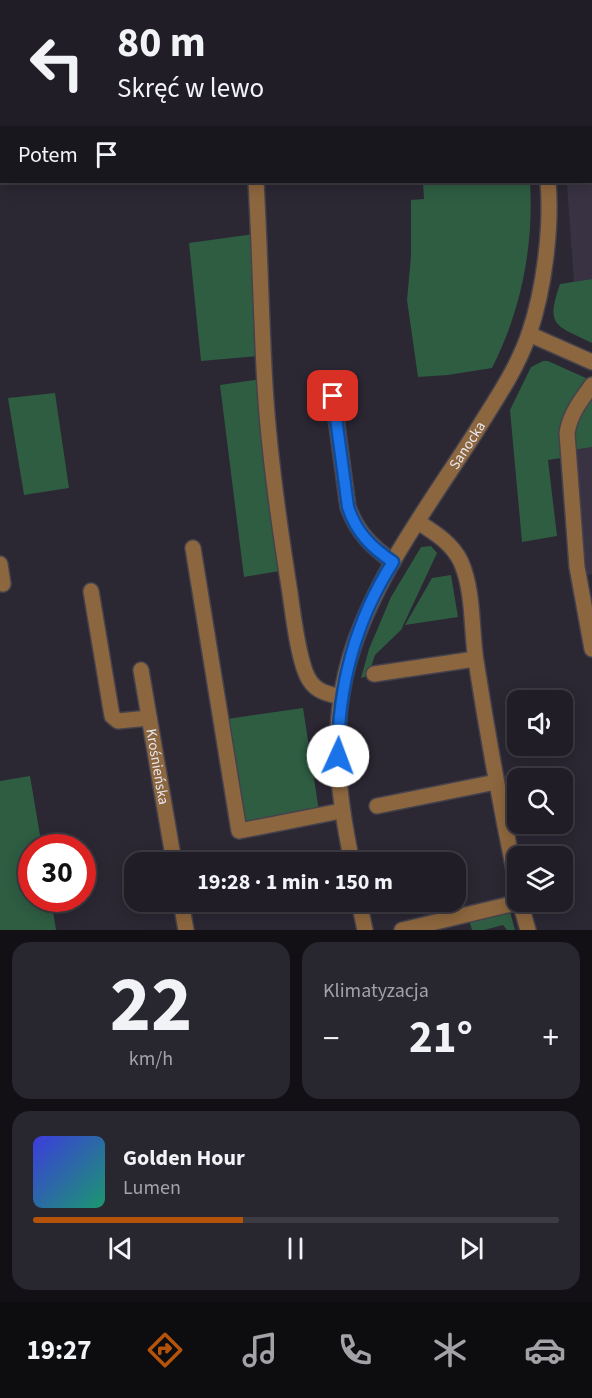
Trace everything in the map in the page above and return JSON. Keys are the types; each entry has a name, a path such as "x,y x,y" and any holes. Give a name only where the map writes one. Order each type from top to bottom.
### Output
{"street":[{"path":"256,183 265,384 273,473 296,630 307,676 311,683 318,690 341,697"},
{"name":"Sanocka","path":"350,852 337,778 341,697 352,653 364,620 393,562 506,385 529,334 547,259 548,183"},
{"path":"529,334 592,362"},
{"path":"592,385 576,407 567,433 577,567 592,649"},
{"path":"333,396 348,507 352,519 367,542 393,562"},
{"path":"418,522 444,539 460,560 466,577 476,658 509,846"},
{"path":"194,548 239,831 341,811"},
{"path":"0,564 3,584"},
{"path":"91,591 112,716 117,721 149,718"},
{"path":"374,674 476,658"},
{"name":"Krośnieńska","path":"141,670 172,852"},
{"path":"376,806 496,782"},
{"path":"402,930 507,901"},
{"path":"183,912 186,930"},
{"path":"361,912 365,930"},
{"path":"523,912 528,930"}],"shaded area":[{"path":"592,183 592,279 574,282 567,185"},
{"path":"592,447 592,574 587,575 573,450"}],"green space":[{"path":"423,183 530,183 530,230 523,278 511,324 492,368 418,377 407,300 411,256 411,200 424,199"},
{"path":"254,234 260,356 201,361 189,243"},
{"path":"592,279 592,343 562,328 554,317 554,309 560,284"},
{"path":"548,361 588,379 562,458 548,460 557,536 522,542 510,410 531,367"},
{"path":"261,379 266,480 280,571 244,577 220,385"},
{"path":"55,393 69,488 24,495 8,398"},
{"path":"592,397 592,447 573,450 579,422"},
{"path":"431,546 437,553 401,630 375,655 368,676 361,678 369,649 391,597 421,547"},
{"path":"451,575 458,617 405,625 432,578"},
{"path":"303,708 319,811 254,826 241,815 227,719"},
{"path":"30,776 40,834 18,834 18,912 53,912 56,930 0,930 0,781"},
{"path":"510,912 515,930 507,930 503,925 484,930 472,930 469,920"}],"route":[{"path":"333,396 348,507 352,519 367,542 393,562 368,609 352,653 341,697 338,756"}]}
